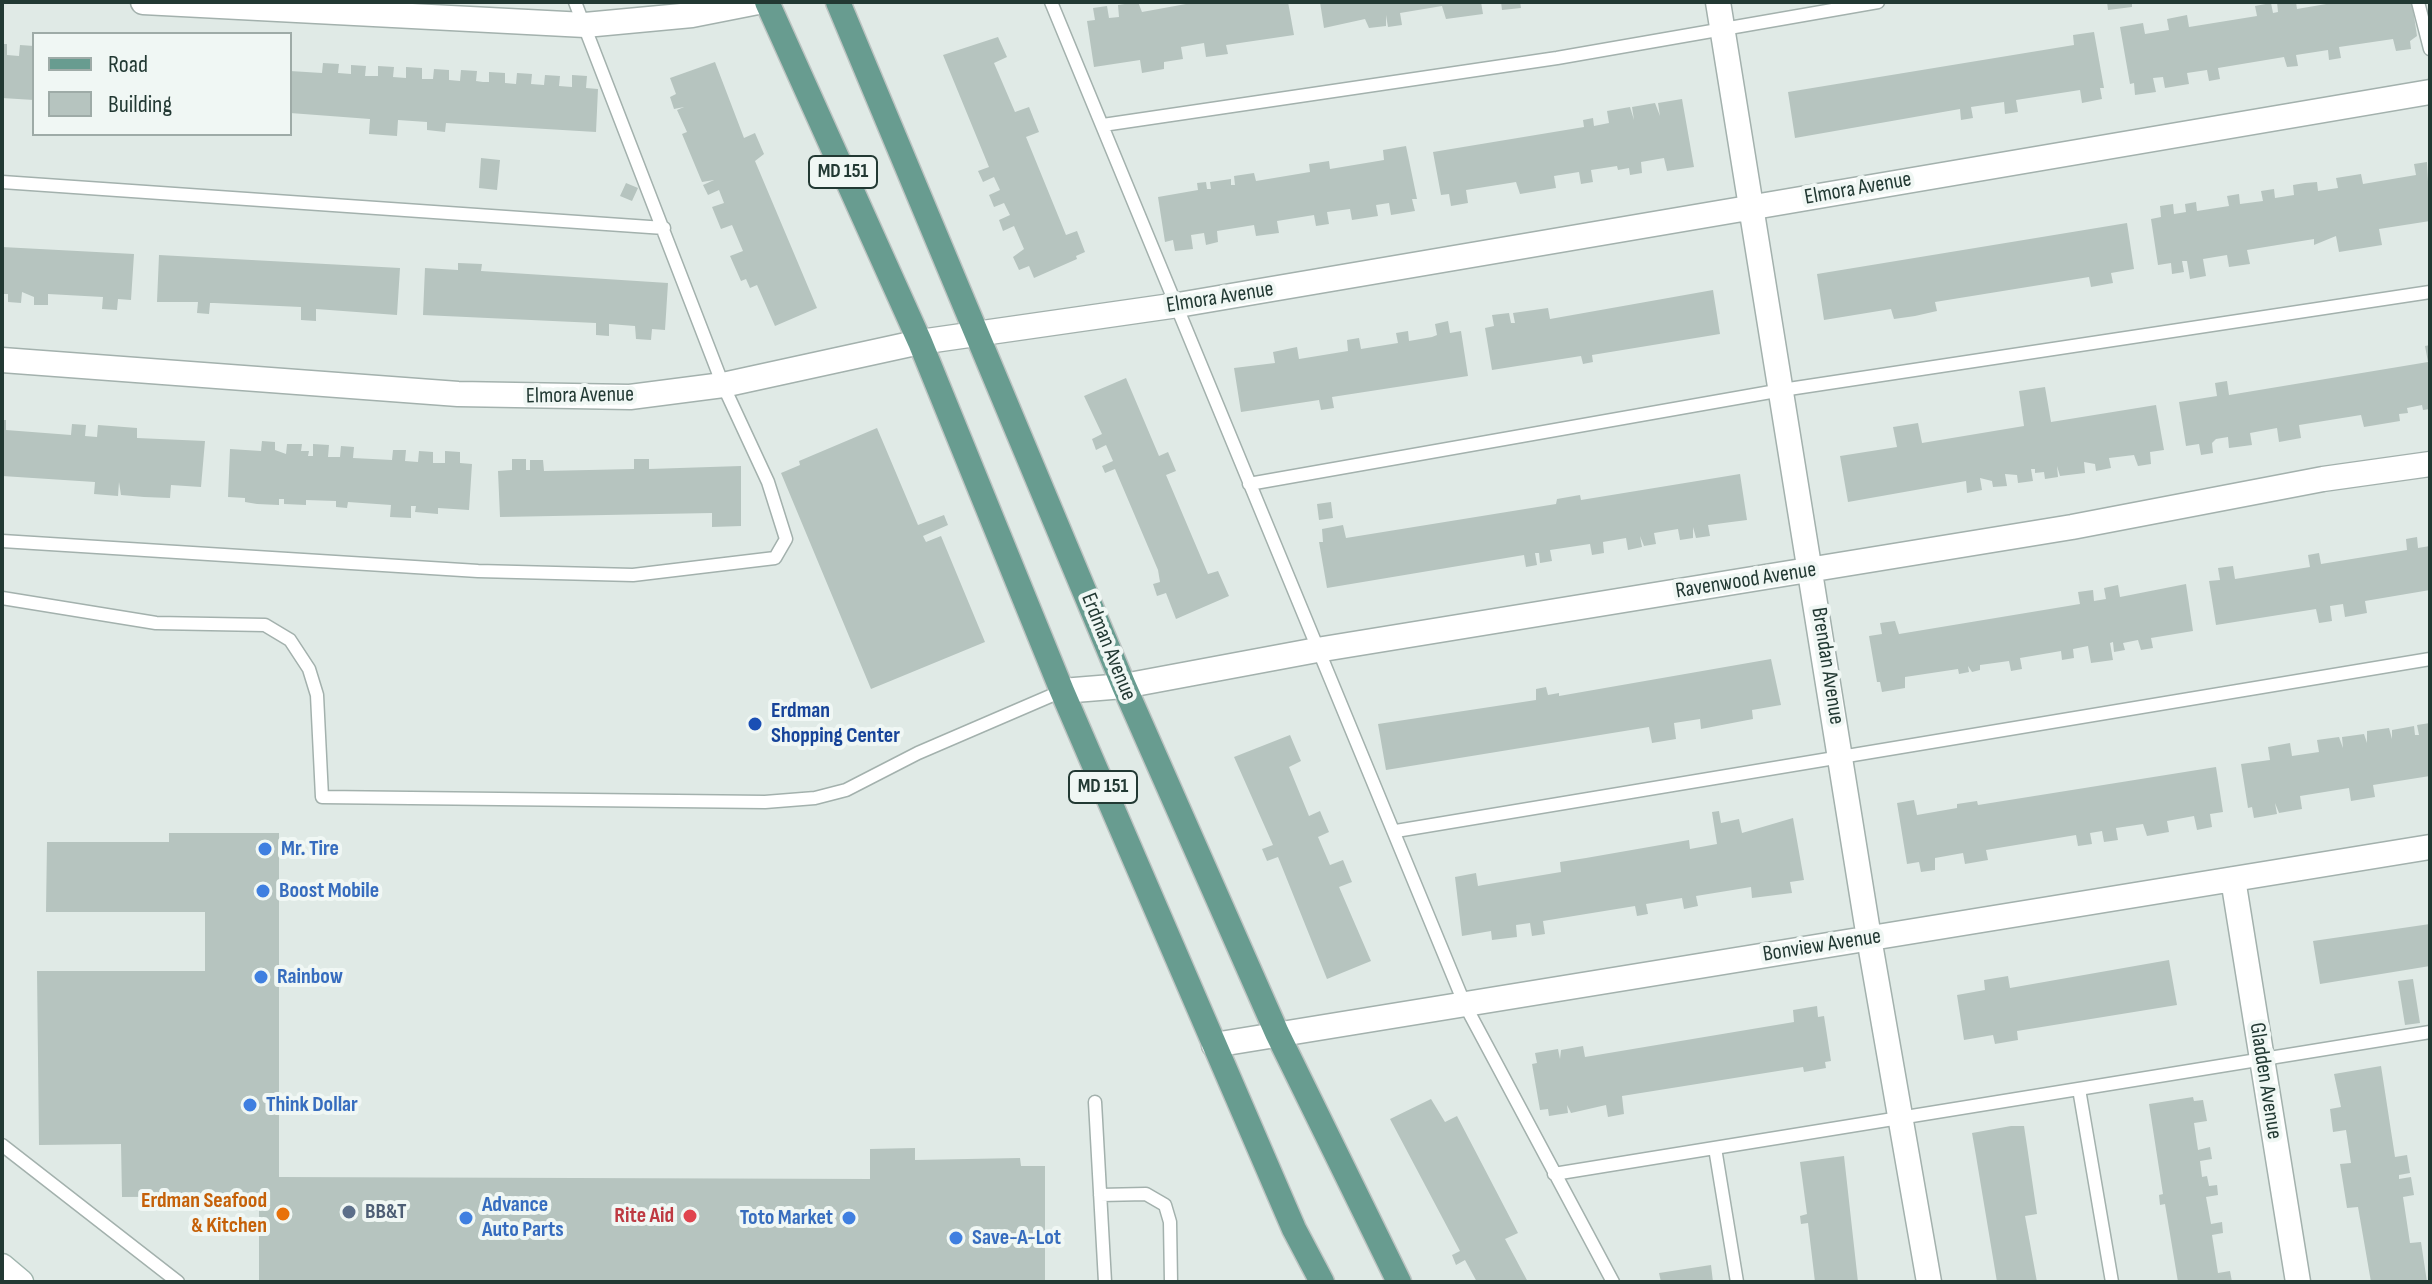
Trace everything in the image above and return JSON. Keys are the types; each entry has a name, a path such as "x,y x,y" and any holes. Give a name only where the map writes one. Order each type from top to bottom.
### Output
{"main road":[{"name":"MD 151","path":"767,2 920,342 1062,691 1294,1229 1322,1282"},
{"name":"Erdman Avenue","path":"838,2 1124,686 1277,1033 1399,1282"}],"street":[{"path":"143,2 585,25 650,20 758,2"},
{"name":"Brendan Avenue","path":"1718,2 1869,938 1929,1282"},
{"name":"Elmora Avenue","path":"2,360 458,394 630,397 723,385 920,342 1178,305 2430,92"},
{"name":"Ravenwood Avenue","path":"1062,691 1124,686 1317,650 2072,527 2323,479 2430,464"},
{"name":"Bonview Avenue","path":"1214,1045 2430,847"},
{"name":"Gladden Avenue","path":"2233,879 2298,1282"},
{"path":"2,1266 21,1282"}],"lane":[{"path":"2,541 478,571 633,575 775,558 786,539 768,482 723,385 575,2"},
{"path":"1051,2 1178,305 1317,650 1396,831 1465,1005 1613,1282"},
{"path":"1103,125 1557,58 1878,2"},
{"path":"2418,2 2430,49"},
{"path":"2,182 664,228"},
{"path":"1249,484 1782,390 2430,292"},
{"path":"2,598 156,623 265,625 290,640 309,669 317,695 322,797 751,802 815,798 846,790 918,753 1062,691"},
{"path":"1396,831 1840,754 2430,659"},
{"path":"1554,1174 2430,1032"},
{"path":"2079,1089 2112,1282"},
{"path":"1095,1102 1105,1282"},
{"path":"2,1145 178,1282"},
{"path":"1715,1148 1737,1282"},
{"path":"1100,1195 1146,1194 1165,1205 1170,1222 1171,1282"}],"building":[{"path":"1138,2 1142,12 1197,2 1288,2 1294,35 1226,45 1228,54 1206,57 1204,43 1181,47 1183,59 1164,62 1164,69 1142,73 1140,60 1094,67 1087,21 1095,20 1093,8 1107,6 1109,18 1119,17 1118,5"},
{"path":"1320,2 1481,2 1483,14 1446,19 1442,6 1400,13 1402,25 1388,27 1386,15 1386,26 1369,28 1365,19 1324,28"},
{"path":"1501,2 1520,2 1521,8 1502,10"},
{"path":"2107,2 2132,2 2132,7 2108,10"},
{"path":"2277,2 2296,2 2297,9 2338,2 2412,2 2417,36 2410,41 2411,49 2396,51 2393,39 2339,47 2341,58 2329,60 2328,50 2296,55 2298,66 2287,67 2284,57 2218,68 2220,79 2209,81 2207,70 2187,73 2189,84 2165,88 2163,77 2153,78 2156,92 2135,95 2134,83 2130,84 2120,27 2143,23 2145,34 2169,30 2167,19 2187,15 2189,27 2257,16 2255,6 2271,3 2273,13 2278,12"},
{"path":"2094,32 2104,88 2100,88 2102,99 2082,103 2080,90 2016,100 2018,112 2005,114 2004,102 1971,107 1973,118 1961,120 1960,109 1795,138 1788,92 2074,45 2073,35"},
{"path":"998,37 1007,57 994,63 1015,112 1029,107 1039,132 1026,137 1066,235 1077,231 1085,252 1076,256 1077,259 1034,278 1029,266 1019,270 1013,257 1024,249 1014,226 1003,231 999,220 1010,215 1004,203 994,207 989,195 1000,190 994,177 983,182 978,171 989,167 943,55"},
{"path":"2,44 7,44 7,55 19,56 20,45 32,46 32,100 2,98"},
{"path":"715,62 744,138 755,133 764,154 755,161 817,308 775,326 757,285 750,288 746,279 741,281 730,256 743,251 732,225 721,229 712,207 724,203 719,190 708,195 703,185 714,180 702,182 682,134 687,132 677,110 684,107 674,109 670,97 676,94 670,78"},
{"path":"323,63 339,64 338,73 351,74 351,65 366,66 365,76 378,76 378,66 394,67 393,77 406,78 406,67 422,68 422,79 433,79 434,69 449,70 449,80 460,81 461,70 477,71 476,81 483,82 489,82 489,72 505,73 505,83 516,84 517,73 532,74 531,84 544,85 545,75 560,76 559,86 572,87 572,75 587,76 586,88 598,89 596,132 446,123 445,132 427,130 427,122 398,120 397,136 369,134 370,119 292,113 292,71 322,73"},
{"path":"1682,99 1694,167 1667,171 1664,158 1641,162 1642,173 1630,175 1629,168 1618,170 1617,166 1591,170 1593,182 1581,184 1579,172 1554,176 1556,188 1520,194 1516,182 1466,190 1468,203 1451,206 1449,194 1441,195 1433,152 1584,127 1583,120 1593,118 1594,126 1609,123 1607,111 1630,107 1634,120 1632,107 1655,103 1660,116 1658,103"},
{"path":"1406,146 1417,199 1412,199 1415,211 1391,215 1389,203 1376,205 1378,216 1352,220 1350,209 1327,212 1329,224 1316,226 1314,215 1277,221 1279,233 1256,236 1254,225 1217,231 1218,242 1206,245 1204,233 1191,235 1193,249 1175,251 1173,240 1165,242 1158,197 1198,190 1197,183 1206,182 1207,189 1211,189 1210,182 1231,179 1231,185 1235,185 1234,176 1254,173 1256,181 1310,172 1309,164 1329,161 1330,169 1384,160 1383,150"},
{"path":"481,158 500,160 497,190 479,188"},
{"path":"2427,162 2430,221 2379,229 2382,245 2339,252 2336,236 2314,245 2314,239 2247,250 2250,264 2229,267 2227,255 2203,259 2206,276 2190,279 2187,261 2182,261 2184,272 2172,274 2171,263 2158,265 2151,219 2161,217 2160,206 2173,204 2174,214 2186,212 2185,204 2196,202 2197,211 2229,206 2227,196 2239,194 2240,204 2263,201 2261,191 2274,189 2275,198 2294,195 2293,185 2305,183 2317,182 2318,191 2338,188 2336,178 2361,174 2363,184 2416,175 2414,164"},
{"path":"626,183 638,188 632,201 620,196"},
{"path":"2127,223 2134,269 2111,273 2113,283 2091,287 2089,277 1935,302 1937,311 1915,316 1894,319 1891,309 1824,320 1817,274"},
{"path":"2,247 134,254 131,300 118,299 117,310 102,309 103,297 48,294 48,305 34,305 34,297 22,292 21,303 8,302 8,294 2,294"},
{"path":"159,255 400,268 397,315 316,309 316,321 301,320 301,307 214,303 210,303 209,314 197,313 198,302 157,302"},
{"path":"458,263 482,264 481,271 668,283 665,330 652,329 651,340 636,339 635,326 609,324 609,336 596,335 596,323 423,315 425,268 458,270"},
{"path":"1713,290 1720,334 1592,355 1593,362 1583,364 1581,356 1492,370 1485,328 1494,326 1492,315 1509,313 1511,323 1515,323 1513,313 1548,308 1550,319"},
{"path":"1448,321 1450,333 1461,331 1468,376 1332,397 1334,408 1321,410 1319,400 1241,412 1234,368 1275,363 1273,352 1297,347 1299,359 1348,351 1347,340 1359,338 1361,349 1398,343 1396,333 1408,331 1409,341 1432,337 1437,335 1435,324"},
{"path":"2430,345 2430,409 2423,410 2422,405 2407,408 2408,413 2399,414 2400,421 2364,427 2361,415 2299,425 2301,438 2279,442 2277,428 2250,433 2252,445 2229,448 2228,437 2216,439 2212,443 2213,453 2201,455 2199,444 2186,446 2179,402 2217,396 2215,383 2227,381 2229,395 2428,362 2425,346"},
{"path":"1126,378 1159,456 1168,452 1176,471 1166,475 1208,574 1218,571 1229,596 1176,619 1166,593 1157,596 1153,584 1160,582 1158,570 1115,469 1105,473 1102,466 1113,461 1106,445 1096,450 1092,439 1102,434 1084,396"},
{"path":"2045,387 2051,422 2156,405 2164,450 2150,452 2151,464 2138,466 2134,455 2109,458 2111,468 2096,471 2095,464 2084,462 2085,473 2060,476 2057,466 2058,477 2045,479 2044,472 2035,473 2035,469 2031,469 2033,481 2018,483 2017,475 2005,474 2007,486 1993,487 1992,481 1980,478 1982,490 1967,493 1966,481 1848,502 1840,456 1897,447 1893,427 1918,423 1922,443 2024,426 2019,391"},
{"path":"2,420 6,420 6,430 71,435 72,424 86,425 85,436 97,437 98,425 137,428 137,438 205,441 201,487 171,485 170,498 144,497 121,495 119,482 118,496 94,494 95,482 2,476"},
{"path":"877,428 918,525 944,515 948,525 923,536 926,542 941,536 985,642 871,689 781,473 800,465 799,461"},
{"path":"262,441 275,442 275,450 286,454 287,444 302,444 301,451 309,451 308,456 313,456 313,444 329,445 328,457 340,457 341,446 354,447 353,458 392,460 393,450 406,450 405,461 418,462 419,451 433,452 433,463 445,463 445,451 460,452 460,463 472,464 469,510 438,508 438,514 415,512 416,506 411,506 411,518 390,517 391,505 348,502 347,508 336,507 336,501 306,500 306,505 284,504 284,499 279,499 279,505 257,504 245,502 245,498 228,497 230,449 261,451"},
{"path":"512,459 526,459 526,470 530,470 530,460 543,460 544,471 634,469 634,459 649,459 649,469 741,466 741,526 712,527 712,513 500,517 498,471 512,470"},
{"path":"1740,474 1747,520 1708,525 1710,536 1696,538 1693,527 1693,538 1680,540 1678,529 1654,533 1656,544 1644,546 1640,536 1642,547 1628,550 1626,538 1603,542 1604,553 1592,555 1590,544 1550,550 1552,561 1540,563 1539,553 1535,553 1537,565 1526,567 1524,555 1327,588 1319,542 1323,542 1322,529 1343,525 1346,538 1556,504 1557,499 1580,495 1581,500"},
{"path":"1331,502 1333,518 1319,520 1317,504"},
{"path":"2417,537 2418,548 2430,546 2430,590 2365,601 2367,613 2345,617 2343,604 2330,606 2332,621 2319,623 2316,609 2216,625 2209,581 2220,580 2218,568 2233,566 2235,579 2310,567 2308,555 2319,553 2321,564 2407,550 2406,539"},
{"path":"2186,584 2193,631 2151,638 2153,648 2141,650 2138,640 2123,643 2125,650 2114,652 2113,642 2110,643 2113,660 2091,663 2088,646 2073,649 2074,658 2062,660 2061,651 2020,658 2022,669 2011,671 2009,661 1980,665 1980,670 1972,672 1968,666 1969,672 1959,674 1958,669 1905,677 1905,688 1882,692 1880,682 1877,682 1869,636 1882,634 1880,623 1895,621 1899,634 2080,604 2078,592 2093,590 2094,601 2106,599 2104,588 2118,585 2120,597"},
{"path":"1771,659 1781,705 1752,710 1753,719 1701,729 1700,719 1674,723 1676,739 1652,743 1649,727 1386,770 1378,724 1536,700 1536,689 1546,687 1548,695 1559,693 1559,696"},
{"path":"2430,723 2430,776 2373,785 2375,797 2351,801 2349,788 2300,796 2302,809 2279,813 2275,803 2277,814 2254,818 2252,807 2248,808 2241,764 2270,760 2268,747 2290,743 2292,756 2319,752 2317,740 2339,737 2343,748 2342,737 2364,734 2367,743 2367,731 2389,728 2392,739 2392,730 2414,726 2415,735 2419,735 2417,725"},
{"path":"1290,735 1301,761 1289,767 1309,816 1320,811 1329,832 1318,837 1330,865 1343,860 1352,882 1339,887 1371,961 1327,979 1278,857 1267,861 1262,849 1273,845 1234,757"},
{"path":"2216,767 2223,812 2210,814 2212,827 2197,830 2194,816 2167,821 2169,832 2147,836 2143,824 2116,828 2118,840 2104,842 2102,831 2090,833 2092,844 2078,846 2076,835 1986,850 1988,860 1965,864 1963,853 1935,858 1935,870 1921,872 1919,862 1907,864 1897,803 1914,800 1917,815 1957,808 1957,804 1977,801 1978,805"},
{"path":"1719,811 1721,823 1739,819 1742,833 1793,818 1804,880 1790,882 1792,893 1752,898 1751,887 1696,896 1698,906 1684,909 1682,898 1646,904 1648,914 1637,916 1635,906 1543,921 1545,934 1532,936 1530,923 1516,925 1517,937 1492,940 1491,931 1462,936 1455,877 1476,873 1478,886 1561,872 1560,862 1689,840 1690,849 1717,844 1712,812"},
{"path":"169,833 279,833 279,1177 870,1179 870,1149 915,1148 915,1160 1020,1158 1021,1166 1045,1166 1045,1282 259,1282 259,1196 122,1197 121,1144 39,1145 37,971 205,971 205,912 46,912 47,842 169,842"},
{"path":"2430,924 2430,966 2320,984 2313,941"},
{"path":"2169,960 2177,1005 2017,1031 2018,1040 1995,1044 1993,1035 1964,1040 1957,995 1985,990 1984,980 2008,976 2010,988"},
{"path":"2413,979 2420,1023 2405,1025 2398,981"},
{"path":"1817,1006 1818,1017 1824,1016 1831,1061 1825,1062 1826,1068 1804,1072 1803,1067 1622,1096 1624,1114 1608,1117 1606,1105 1571,1113 1567,1105 1568,1113 1549,1116 1548,1109 1540,1110 1532,1064 1537,1063 1535,1053 1558,1049 1560,1059 1561,1050 1583,1046 1585,1057 1794,1022 1793,1010"},
{"path":"2381,1066 2395,1157 2407,1155 2410,1173 2399,1175 2399,1179 2411,1177 2414,1195 2403,1197 2410,1243 2421,1242 2427,1282 2371,1282 2358,1207 2347,1208 2340,1164 2351,1163 2346,1130 2333,1132 2330,1109 2341,1107 2334,1074"},
{"path":"2193,1097 2194,1101 2203,1100 2207,1121 2194,1123 2198,1150 2210,1147 2212,1159 2200,1161 2202,1177 2207,1176 2209,1186 2217,1185 2218,1195 2206,1197 2211,1224 2222,1222 2223,1233 2212,1235 2218,1273 2230,1271 2232,1282 2178,1282 2165,1204 2160,1205 2159,1195 2163,1194 2149,1104"},
{"path":"1431,1099 1445,1122 1457,1116 1518,1233 1505,1239 1528,1282 1477,1282 1465,1260 1456,1265 1452,1255 1460,1251 1390,1119"},
{"path":"2024,1126 2037,1214 2025,1216 2037,1282 1997,1282 1972,1133"},
{"path":"1844,1156 1858,1282 1815,1282 1808,1223 1801,1224 1800,1216 1807,1214 1800,1162"},
{"path":"1711,1265 1713,1282 1661,1282 1659,1273"}],"place":[{"name":"Erdman Shopping Center","path":"755,724"},
{"name":"Mr. Tire","path":"265,849"},
{"name":"Boost Mobile","path":"263,891"},
{"name":"Rainbow","path":"261,977"},
{"name":"Think Dollar","path":"250,1105"},
{"name":"BB&T","path":"349,1212"},
{"name":"Erdman Seafood & Kitchen","path":"283,1214"},
{"name":"Rite Aid","path":"690,1216"},
{"name":"Advance Auto Parts","path":"466,1218"},
{"name":"Toto Market","path":"849,1218"},
{"name":"Save-A-Lot","path":"956,1238"}]}
